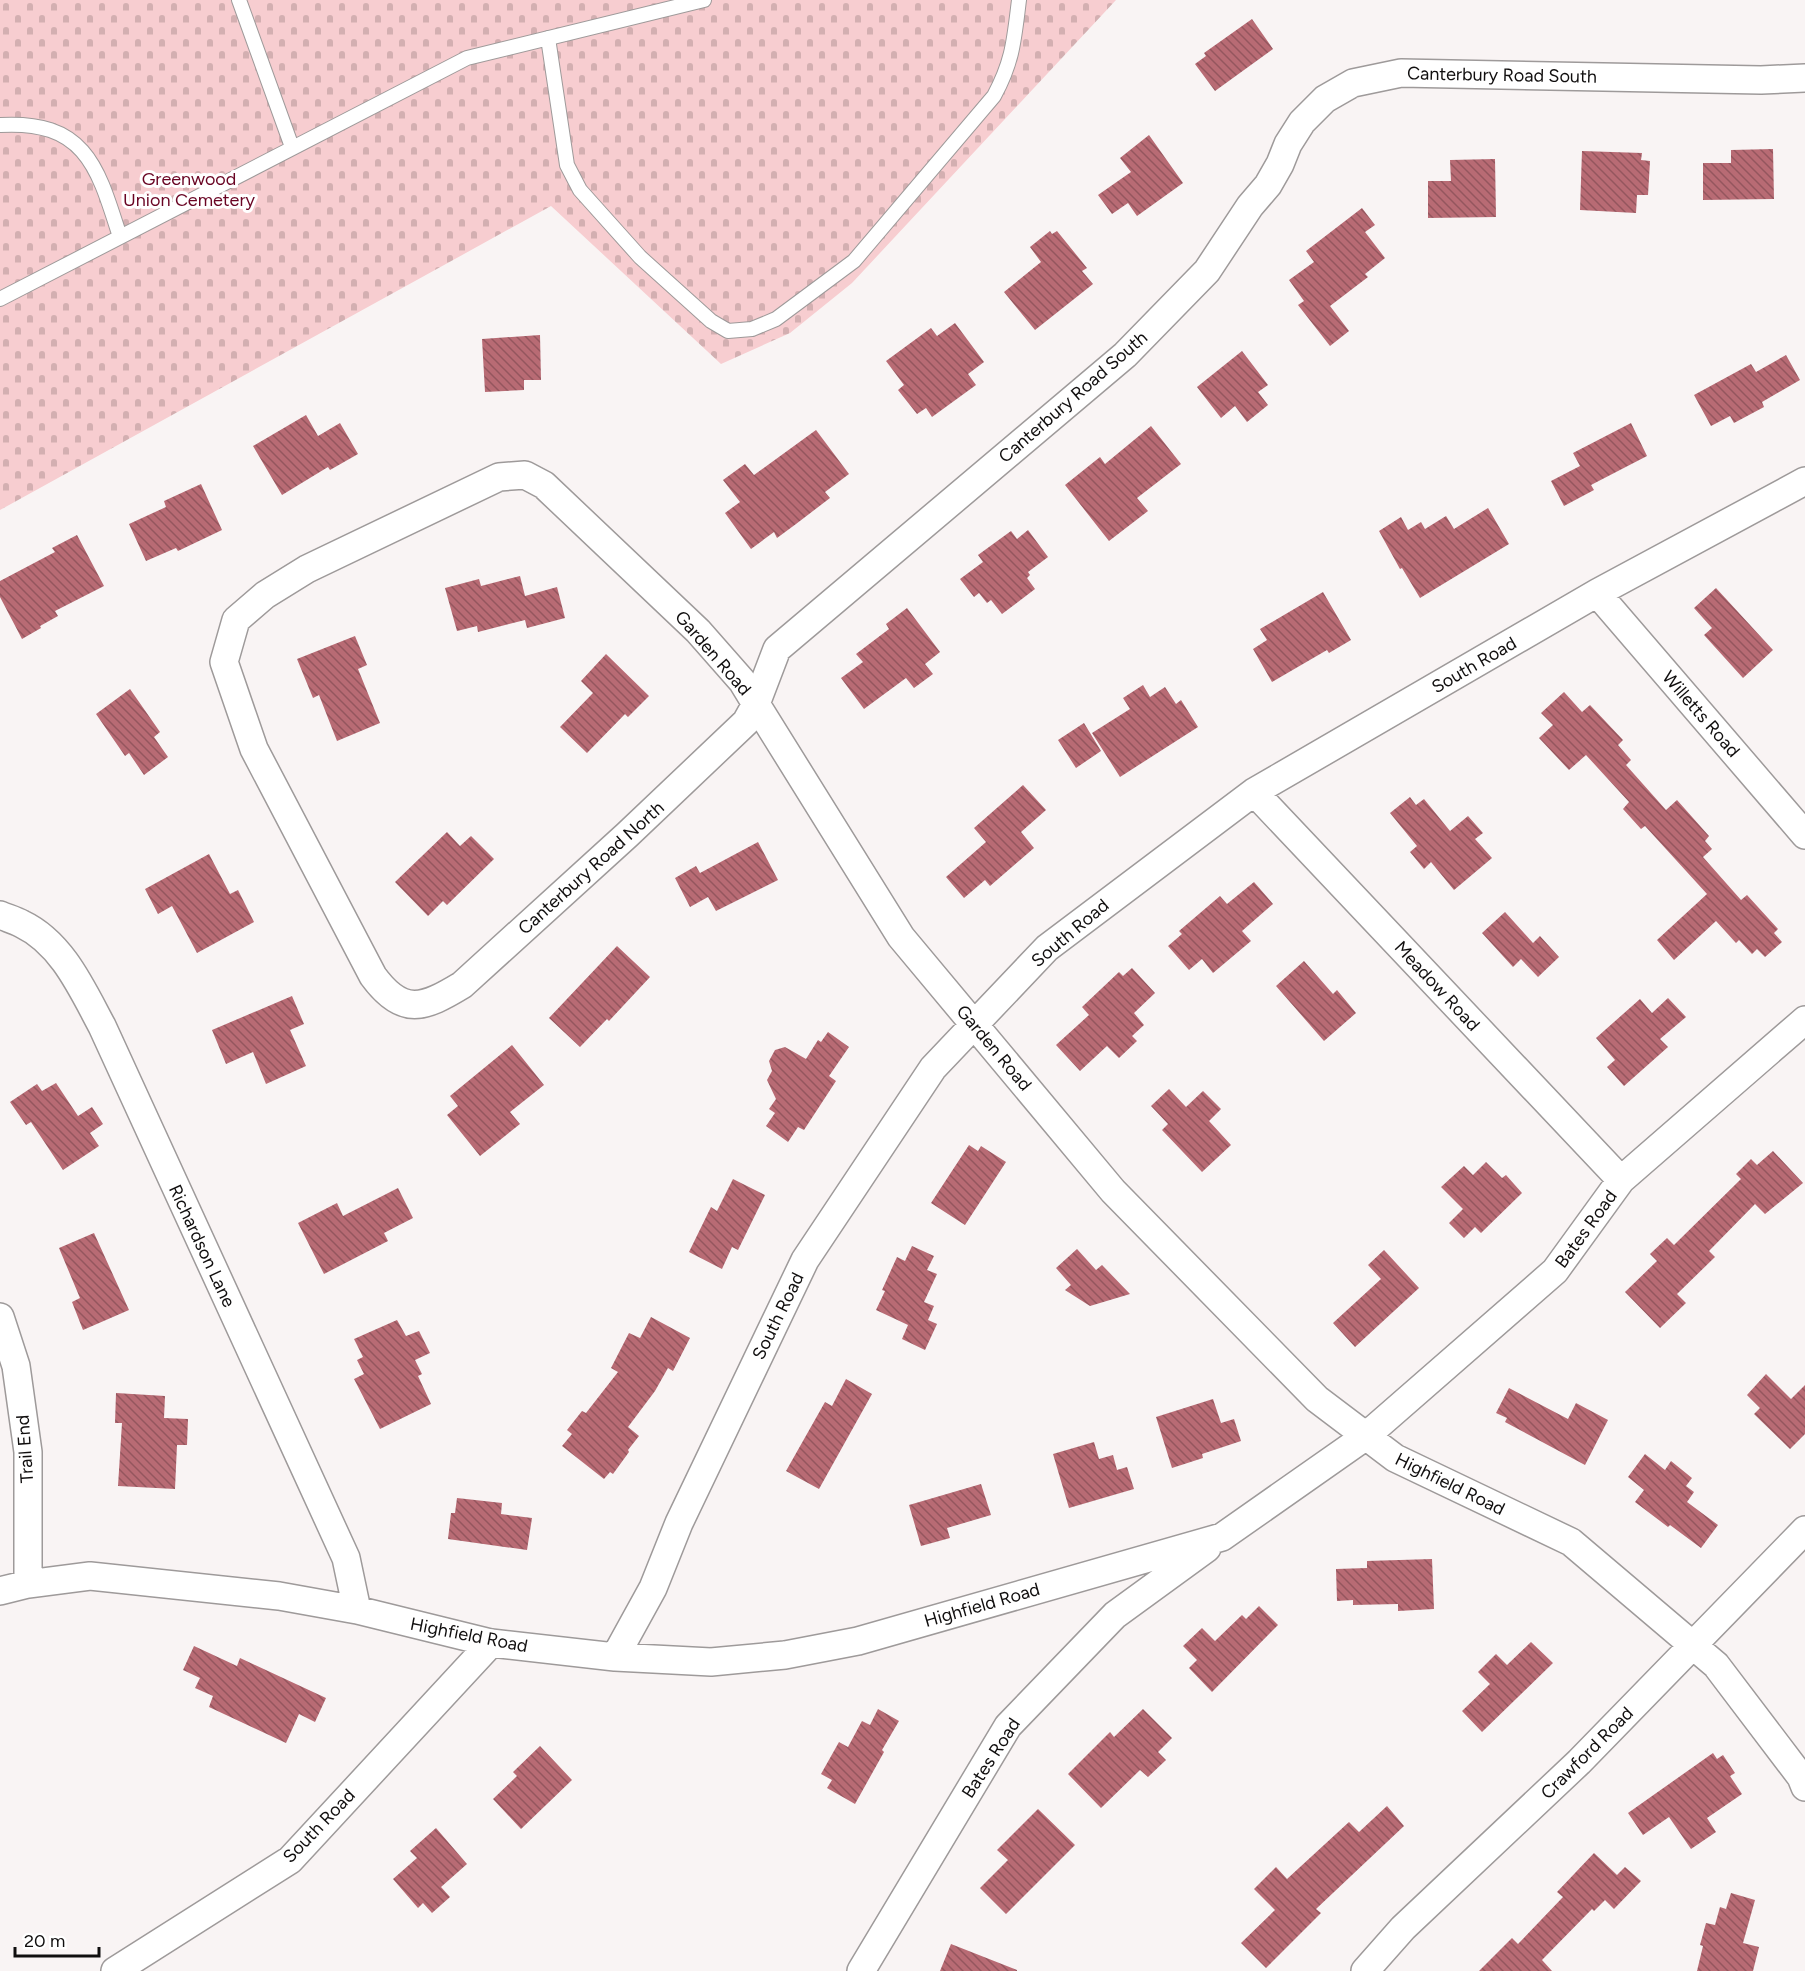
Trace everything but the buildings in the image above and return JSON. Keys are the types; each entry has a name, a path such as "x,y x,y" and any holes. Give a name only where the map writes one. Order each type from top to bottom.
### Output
{"street":[{"name":"Canterbury Road South","path":"756,704 777,649 1125,355 1207,271 1250,206 1268,185 1288,144 1302,122 1325,99 1353,83 1401,73 1761,80 1805,78"},
{"name":"Garden Road","path":"407,1004 385,993 373,976 254,749 224,662 236,620 265,595 307,569 500,477 525,475 544,485 698,631 742,681 902,937 1113,1191 1317,1399 1366,1436"},
{"name":"South Road","path":"615,1657 653,1588 680,1523 806,1260 933,1068 1047,948 1254,792 1597,594 1805,481"},
{"name":"Willetts Road","path":"1597,594 1805,835"},
{"name":"Canterbury Road North","path":"407,1004 415,1006 424,1003 462,985 721,746 746,722 756,704"},
{"name":"Meadow Road","path":"1254,792 1621,1180"},
{"name":"Richardson Lane","path":"0,915 24,924 50,944 72,972 102,1026 346,1558 357,1610"},
{"name":"Bates Road","path":"1366,1436 1555,1271 1621,1180 1805,1020"},
{"name":"Trail End","path":"0,1317 16,1366 28,1452 28,1584"},
{"name":"Highfield Road","path":"0,1591 28,1584 90,1576 279,1596 357,1610 492,1643 615,1657 711,1662 785,1655 858,1641 1222,1537 1366,1436 1395,1458 1571,1542 1716,1665 1801,1777 1805,1787"},
{"name":"Crawford Road","path":"1365,1971 1403,1928 1580,1762 1805,1530"},
{"name":"Bates Road","path":"861,1971 1008,1726 1115,1615 1222,1537"},
{"name":"South Road","path":"115,1971 290,1860 492,1643"}],"lane":[{"path":"239,0 292,147"},
{"path":"0,299 467,58 704,0"},
{"path":"548,38 567,165 580,189 640,257 711,321 728,331 752,329 776,319 854,261 994,96 1006,73 1013,51 1019,0"},
{"path":"0,125 36,126 58,132 78,146 94,164 120,237"}],"green space":[{"name":"Greenwood Union Cemetery","path":"0,0 1116,0 852,283 790,333 721,364 551,206 0,510"}]}
